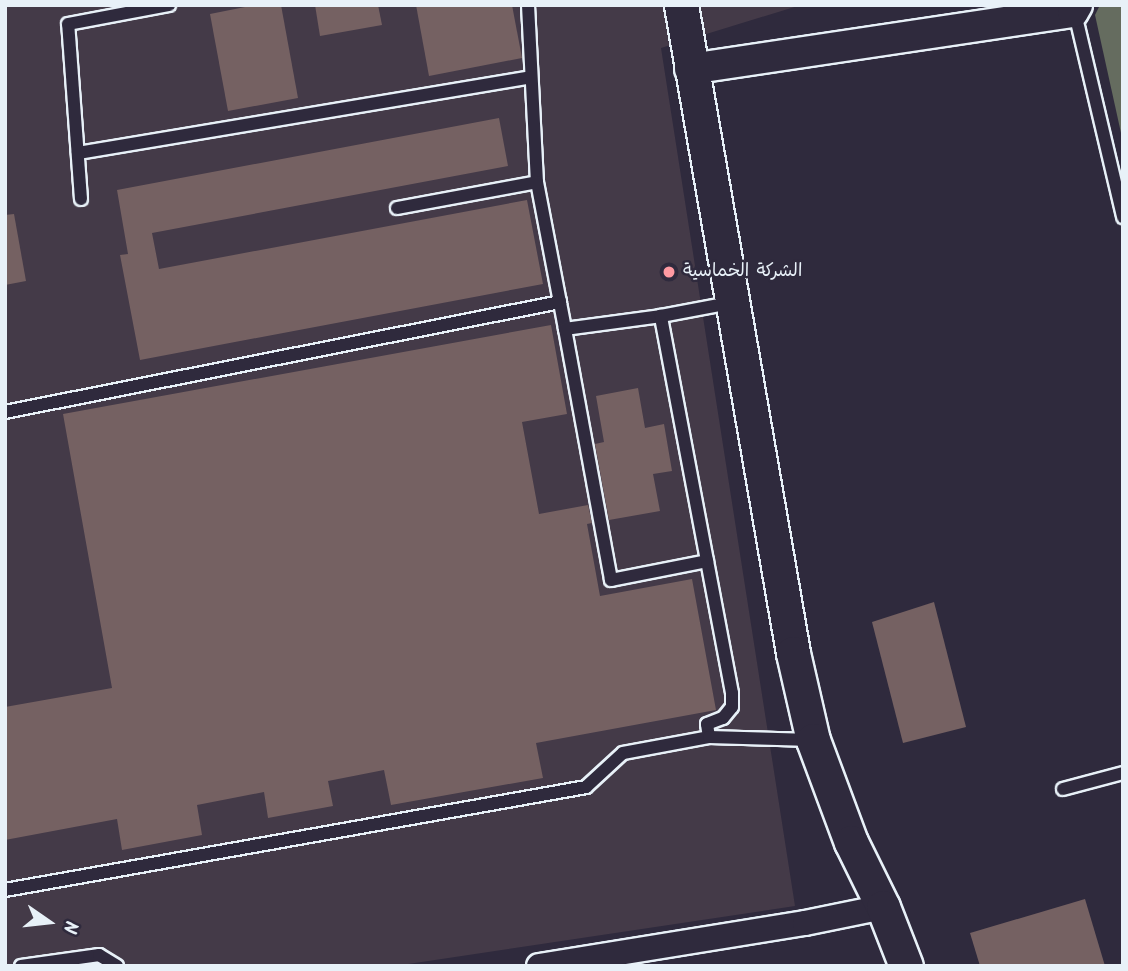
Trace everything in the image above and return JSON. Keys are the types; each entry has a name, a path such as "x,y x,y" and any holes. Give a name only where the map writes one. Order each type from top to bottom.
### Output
{"main road":[{"path":"681,5 793,653 813,740 851,842 883,906 906,966"}],"street":[{"path":"690,69 1075,8"},
{"path":"539,966 805,923 883,906"}],"lane":[{"path":"81,199 68,24 169,5"},
{"path":"527,5 537,182 611,580 707,561"},
{"path":"1075,8 1123,217"},
{"path":"78,153 531,77"},
{"path":"397,208 537,182"},
{"path":"5,412 560,302"},
{"path":"565,329 731,303"},
{"path":"661,316 732,694 732,707 723,718 707,724 709,737"},
{"path":"5,890 586,788 623,753 709,737 813,740"},
{"path":"1063,789 1123,773"},
{"path":"21,966 99,955 117,966"}],"shaded area":[{"path":"5,5 801,5 661,48 795,906 395,966 5,966"}],"green space":[{"path":"1100,5 1123,5 1123,142 1095,15"}],"building":[{"path":"255,5 281,5 298,98 228,111 210,14"},
{"path":"315,5 378,5 382,25 320,36"},
{"path":"416,5 512,5 522,58 429,76"},
{"path":"499,118 508,166 152,233 159,269 527,200 543,284 140,360 120,255 128,254 117,190"},
{"path":"14,214 26,281 5,285 5,215"},
{"path":"551,325 567,414 522,422 539,514 588,505 592,523 587,524 600,596 692,579 716,710 536,743 543,778 391,805 384,770 328,781 333,806 268,818 264,792 197,805 202,835 122,850 117,819 5,840 5,707 112,688 63,414"},
{"path":"638,388 645,428 664,424 672,471 653,474 660,511 609,520 595,444 604,442 596,396"},
{"path":"934,602 966,727 903,743 872,622"},
{"path":"1085,899 1105,966 980,966 970,933"}],"place":[{"name":"الشركة الخماسية","path":"669,272"}]}
